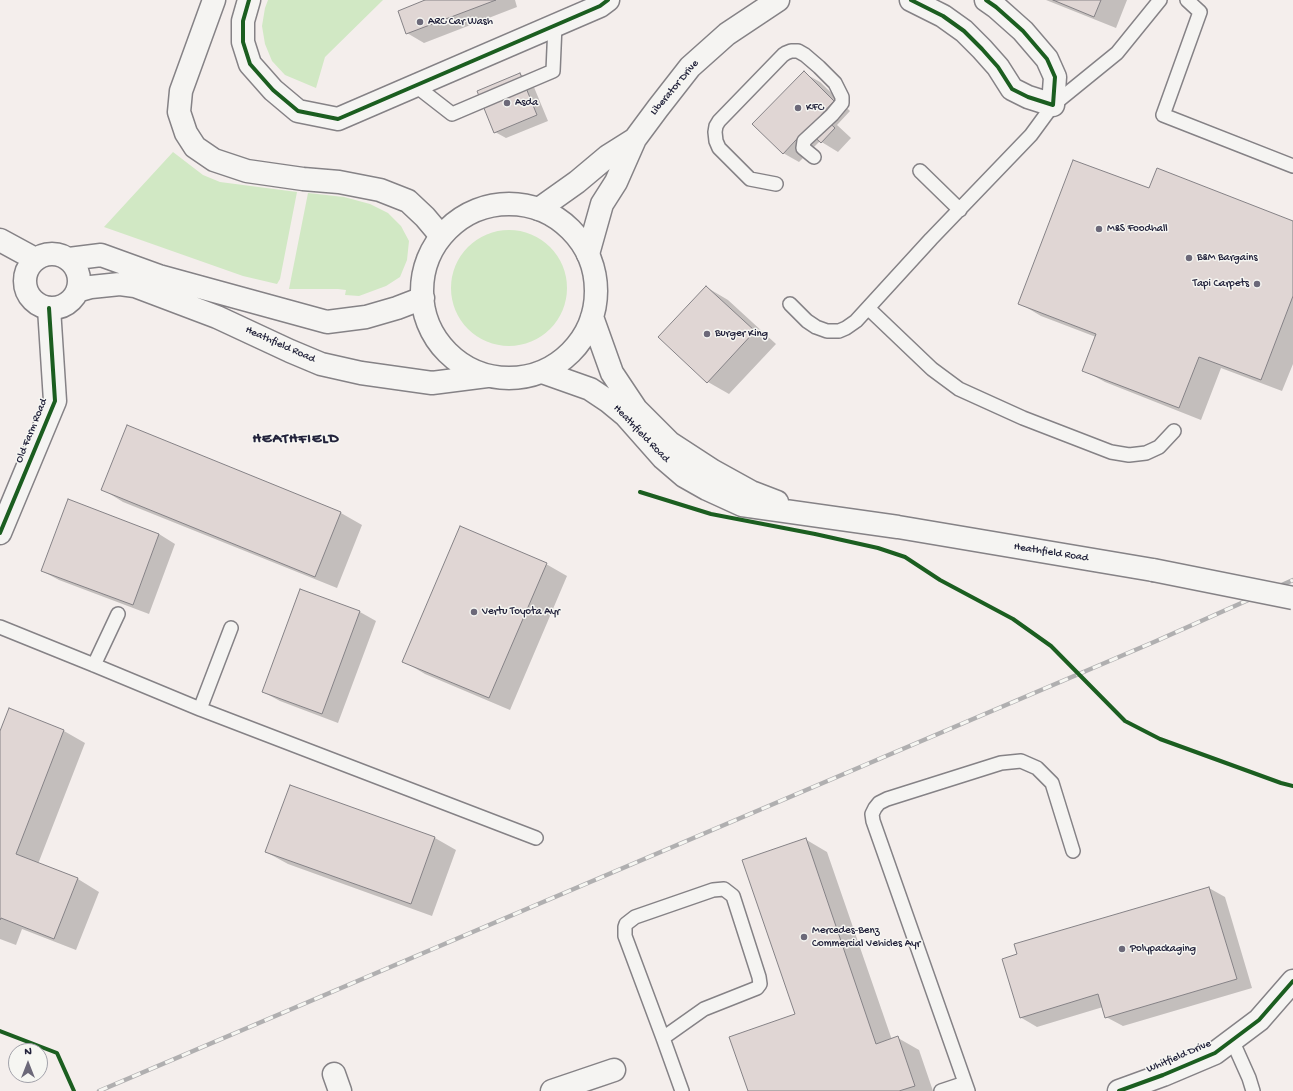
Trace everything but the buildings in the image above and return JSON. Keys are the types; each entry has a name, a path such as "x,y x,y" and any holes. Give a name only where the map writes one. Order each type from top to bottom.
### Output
{"main road":[{"path":"214,0 181,91 179,112 186,134 195,147 214,160 247,171 303,179 339,182 380,190 408,201 425,217 441,236"},
{"path":"249,0 243,21 243,42 250,64 273,90 298,111 338,119 600,6 608,0"},
{"name":"Liberator Drive","path":"588,254 602,204 616,182 635,140 658,108 690,67 727,34 778,0"},
{"path":"911,0 943,16 964,31 998,67 1012,89 1028,98 1053,105 1055,77 1047,59 1024,31 986,0"},
{"name":"Liberator Drive","path":"539,209 577,182 608,156 635,140"},
{"path":"518,204 539,209 560,220 577,236 588,254 595,274 596,297 592,317 582,338 564,358 542,372 529,376 510,378 489,376 466,367 449,355 434,337 424,312 423,298 422,283 428,256 441,236 457,220 470,212 490,205 518,204"},
{"path":"0,240 35,259"},
{"path":"52,253 61,255 68,259 74,266 78,274 79,282 77,291 73,298 66,304 49,308 33,300 27,293 25,275 28,266 35,259 52,253"},
{"path":"68,259 101,255 159,276 327,322 366,317 397,308 423,298"},
{"name":"Heathfield Road","path":"77,291 91,287 120,284 135,286 217,317 321,364 360,372 432,383 489,376"},
{"name":"Old Farm Road","path":"0,533 55,401 49,308"},
{"name":"Heathfield Road","path":"592,317 612,372 636,409 670,443 713,471 752,492 808,515"},
{"name":"Heathfield Road","path":"542,372 590,389 608,401 625,415 662,458 684,476 742,506 898,528 1153,570 1293,598"},
{"name":"Whitfield Drive","path":"1127,1090 1215,1053 1259,1020 1293,981"},
{"path":"552,1091 614,1070"}],"lane":[{"path":"790,304 807,321 816,327 827,331 839,331 856,321 931,239 1031,135 1053,105 1117,53 1160,0"},
{"path":"1187,0 1200,12 1163,116 1293,166"},
{"path":"416,86 452,114 553,71 554,25"},
{"path":"776,184 750,179 719,148 716,142 715,132 719,121 786,53 792,51 798,51 805,55 819,67 835,83 842,97 842,103 832,115 804,141 803,148 814,157"},
{"path":"920,171 960,210"},
{"path":"868,308 932,368 959,389 1023,418 1111,452 1129,455 1146,453 1159,447 1174,431"},
{"path":"94,665 118,614"},
{"path":"0,627 200,709 536,838"},
{"path":"200,709 231,628"},
{"path":"941,1091 966,1087 873,821 872,814 874,808 879,803 887,799 1001,763 1021,761 1037,768 1052,783 1073,851"},
{"path":"663,1038 704,1009 757,988 760,984 733,896 724,890 713,890 635,917 626,924 625,927 625,936 682,1091"},
{"path":"1232,1040 1249,1078 1253,1091"}],"green space":[{"path":"268,0 383,0 325,57 316,88 285,75 272,61 265,44 262,26"},
{"path":"173,152 203,175 220,182 297,192 280,279 277,284 243,276 104,227"},
{"path":"308,193 344,197 370,204 388,213 401,226 409,241 407,260 400,277 386,286 359,296 345,295 346,290 338,289 289,289"},
{"path":"509,230 531,234 541,239 550,247 558,256 563,266 567,288 563,310 558,320 550,329 541,337 531,342 509,346 487,342 477,337 468,329 460,320 455,310 451,288 455,266 460,256 468,247 477,239 487,234"}],"railway":[{"path":"99,1091 1154,642 1293,580"}],"cycle path":[{"path":"249,0 243,21 243,42 250,64 273,90 298,111 338,119 600,6 608,0"},
{"path":"911,0 943,16 964,31 998,67 1012,89 1028,97 1053,105 1055,77 1047,59 1023,31 986,0"},
{"path":"0,533 55,401 49,308"},
{"path":"640,492 711,514 815,534 878,548 905,557 940,580 1013,619 1051,646 1125,721 1160,739 1293,786"},
{"path":"1119,1091 1163,1075 1215,1053 1259,1020 1293,981"},
{"path":"0,1031 57,1053 74,1091"}],"place":[{"name":"ARC Car Wash","path":"420,22"},
{"name":"Asda","path":"507,103"},
{"name":"KFC","path":"798,108"},
{"name":"M&S Foodhall","path":"1099,229"},
{"name":"B&M Bargains","path":"1189,258"},
{"name":"Tapi Carpets","path":"1257,284"},
{"name":"Burger King","path":"707,334"},
{"name":"Vertu Toyota Ayr","path":"474,612"},
{"name":"Mercedes-Benz Commercial Vehicles Ayr","path":"804,937"},
{"name":"Polypackaging","path":"1122,949"}],"district":[{"name":"HEATHFIELD","path":"296,440"}]}
